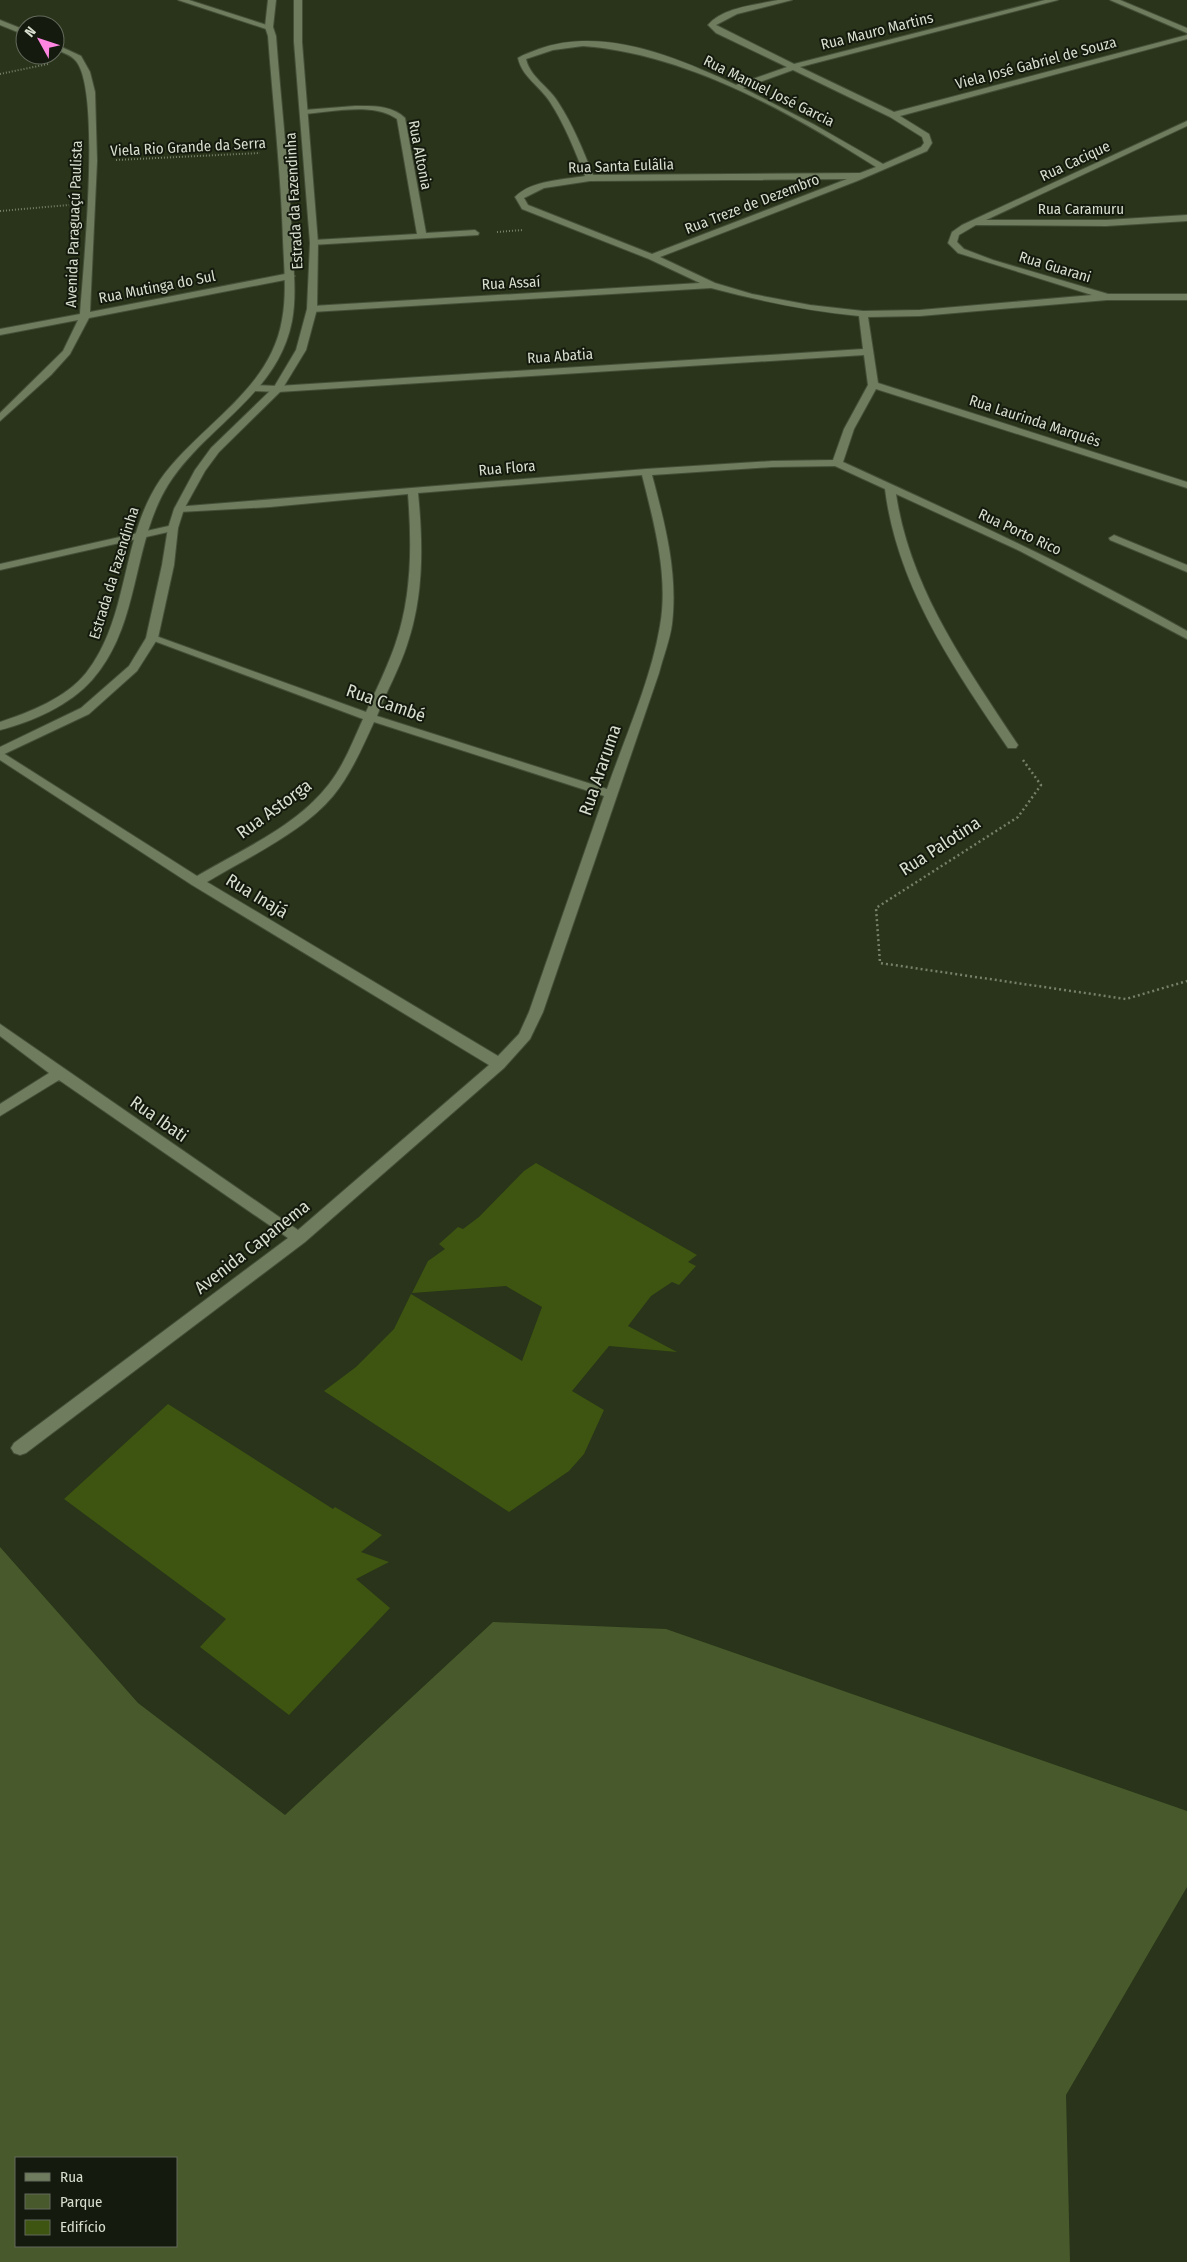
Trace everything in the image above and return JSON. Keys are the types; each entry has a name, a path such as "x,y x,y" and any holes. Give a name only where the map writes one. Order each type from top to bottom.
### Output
{"street":[{"path":"182,0 269,27"},
{"name":"Estrada da Fazendinha","path":"0,726 47,707 88,679 102,659 113,637 140,535 151,505 182,458 254,388 276,353 285,331 289,306 290,276 283,152 272,36 269,27 272,0"},
{"name":"Estrada da Fazendinha","path":"0,753 85,710 133,668 152,638 168,565 173,528 179,509 200,470 214,450 278,389 301,350 312,309 314,243 298,42 298,0"},
{"path":"788,0 714,21 712,25 719,31 893,115"},
{"name":"Rua Mauro Martins","path":"738,87 793,67 1054,0"},
{"path":"1114,0 1187,31"},
{"path":"0,22 15,29"},
{"name":"Viela José Gabriel de Souza","path":"893,115 1187,37"},
{"name":"Rua Manuel José Garcia","path":"590,178 559,109 546,90 527,74 522,66 522,58 538,51 580,45 601,45 647,52 738,87 855,150 882,167"},
{"path":"65,51 78,58"},
{"name":"Avenida Paraguaçú Paulista","path":"0,418 48,373 67,352 85,316 93,161 91,92 86,72 78,58"},
{"name":"Rua Altonia","path":"304,112 378,109 396,113 400,118 422,236"},
{"name":"Rua Santa Eulâlia","path":"893,115 920,131 926,136 928,143 924,149 862,176 590,178 542,186 527,191 519,197 525,206 652,257 712,285 751,296 810,308 863,314 920,313 1107,297"},
{"name":"Rua Cacique","path":"974,222 1187,124"},
{"name":"Rua Treze de Dezembro","path":"652,257 862,176"},
{"name":"Rua Caramuru","path":"974,222 1106,223 1187,218"},
{"name":"Rua Guarani","path":"974,222 955,234 952,243 961,251 1107,297 1187,297"},
{"path":"314,243 475,233"},
{"name":"Rua Mutinga do Sul","path":"0,332 290,276"},
{"name":"Rua Assaí","path":"312,309 712,285"},
{"path":"837,463 841,447 873,385 863,314"},
{"name":"Rua Abatia","path":"254,388 278,389 867,352"},
{"name":"Rua Laurinda Marquês","path":"873,385 1187,485"},
{"name":"Rua Flora","path":"179,509 270,504 646,472 772,464 837,463"},
{"name":"Rua Porto Rico","path":"837,463 1024,549 1109,592 1187,636"},
{"name":"Rua Araruma","path":"499,1064 525,1036 536,1012 653,673 666,625 663,537 646,472"},
{"path":"890,489 892,509 898,534 915,578 942,634 1012,745"},
{"name":"Rua Astorga","path":"197,882 318,803 339,780 394,665 407,627 415,592 418,538 413,491"},
{"path":"0,567 173,528"},
{"path":"1114,538 1187,569"},
{"name":"Rua Cambé","path":"152,638 369,717 610,794"},
{"name":"Rua Inajá","path":"0,753 197,882 499,1064"},
{"name":"Rua Ibati","path":"0,1029 59,1073 299,1238"},
{"name":"Avenida Capanema","path":"20,1448 299,1238 499,1064"},
{"path":"0,1111 59,1073"}],"path":[{"path":"0,74 78,58"},
{"name":"Viela Rio Grande da Serra","path":"93,161 283,152"},
{"path":"0,211 90,203"},
{"name":"Rua Palotina","path":"1012,745 1041,785 1018,817 876,908 880,964 1126,999 1187,981"}],"green space":[{"path":"0,1547 138,1703 285,1815 493,1622 666,1629 1187,1811 1187,1887 1066,2095 1070,2262 0,2262"}],"building":[{"path":"536,1163 697,1255 688,1262 696,1266 679,1285 672,1282 651,1296 628,1326 677,1352 609,1346 572,1391 604,1410 584,1454 569,1471 509,1512 324,1391 356,1367 394,1329 411,1294 522,1361 542,1307 506,1286 412,1293 428,1261 445,1249 439,1244 458,1227 463,1229 479,1217 524,1171"},
{"path":"168,1404 333,1509 335,1507 382,1535 361,1552 389,1562 356,1579 390,1608 289,1715 200,1647 226,1619 64,1499"}]}
